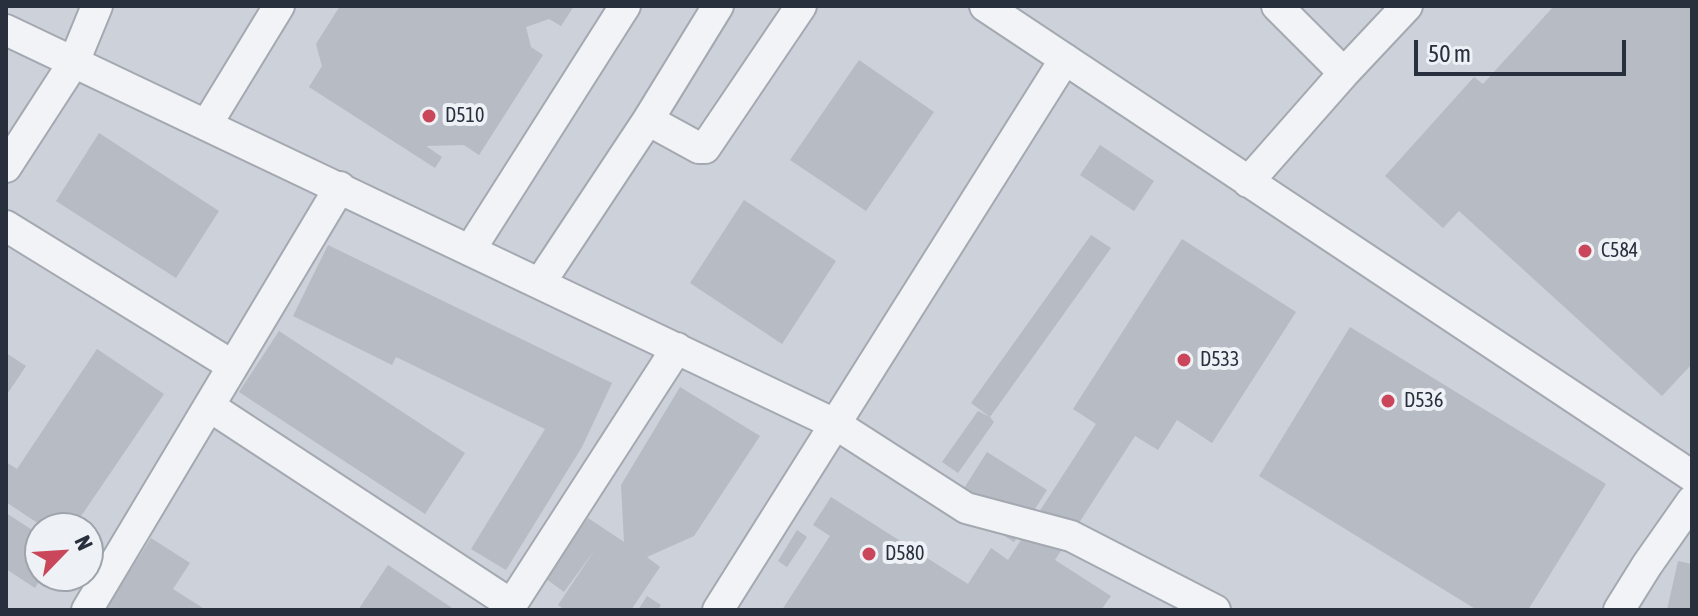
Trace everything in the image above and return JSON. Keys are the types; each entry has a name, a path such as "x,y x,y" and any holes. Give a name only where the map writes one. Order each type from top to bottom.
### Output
{"street":[{"path":"6,167 74,62 97,6"},
{"path":"207,124 279,6"},
{"path":"470,250 625,6"},
{"path":"540,283 648,120 718,6"},
{"path":"648,120 699,148 705,148 801,6"},
{"path":"985,6 1692,476"},
{"path":"1277,6 1344,73"},
{"path":"1248,182 1407,6"},
{"path":"6,30 837,425 966,508 1071,536 1215,610"},
{"path":"718,610 1065,59"},
{"path":"87,610 340,187"},
{"path":"6,226 233,366"},
{"path":"209,406 510,607 677,348"},
{"path":"1619,610 1692,501"}],"shaded area":[{"path":"6,6 1692,6 1692,610 6,610"}],"building":[{"name":"D510","path":"340,6 574,6 561,26 549,19 526,27 531,47 543,55 479,155 464,145 426,146 442,157 435,168 309,87 322,66 316,44"},
{"path":"1554,6 1692,6 1692,364 1662,396 1459,211 1443,228 1385,176 1474,77 1483,84"},
{"path":"859,60 934,112 866,211 790,160"},
{"path":"99,133 219,211 176,278 56,201"},
{"path":"1100,145 1154,181 1134,211 1080,175"},
{"path":"744,200 836,261 782,344 690,283"},
{"path":"1091,235 1111,248 990,417 971,403"},
{"path":"1182,239 1296,312 1212,443 1177,420 1158,450 1135,436 1055,560 1111,596 1101,610 782,610 830,536 813,525 831,497 968,584 991,548 1008,560 1096,424 1073,409"},
{"path":"328,245 612,383 582,447 506,570 471,549 545,429 396,357 392,365 293,316"},
{"name":"D536","path":"1350,327 1606,484 1528,610 1477,610 1259,476"},
{"path":"279,331 465,453 425,514 239,392"},
{"path":"97,349 164,394 84,512 24,514 6,502 6,462 17,469"},
{"path":"6,353 26,366 8,393 6,392"},
{"path":"680,387 760,436 694,536 647,557 660,567 631,610 565,610 558,605 596,548 564,592 545,578 588,518 624,542 621,485"},
{"path":"978,411 994,422 958,473 942,462"},
{"path":"987,452 1047,490 1014,542 954,504"},
{"path":"6,513 24,525 24,581 6,569"},
{"path":"797,530 807,537 787,567 778,561"},
{"path":"151,538 190,563 173,589 206,610 105,610"},
{"path":"1678,561 1692,564 1692,610 1667,610"},
{"path":"388,565 455,610 358,610"},
{"path":"647,596 661,605 658,610 638,610"}],"place":[{"name":"D510","path":"429,116"},
{"name":"C584","path":"1585,251"},
{"name":"D533","path":"1184,360"},
{"name":"D536","path":"1388,401"},
{"name":"D580","path":"869,554"}]}
